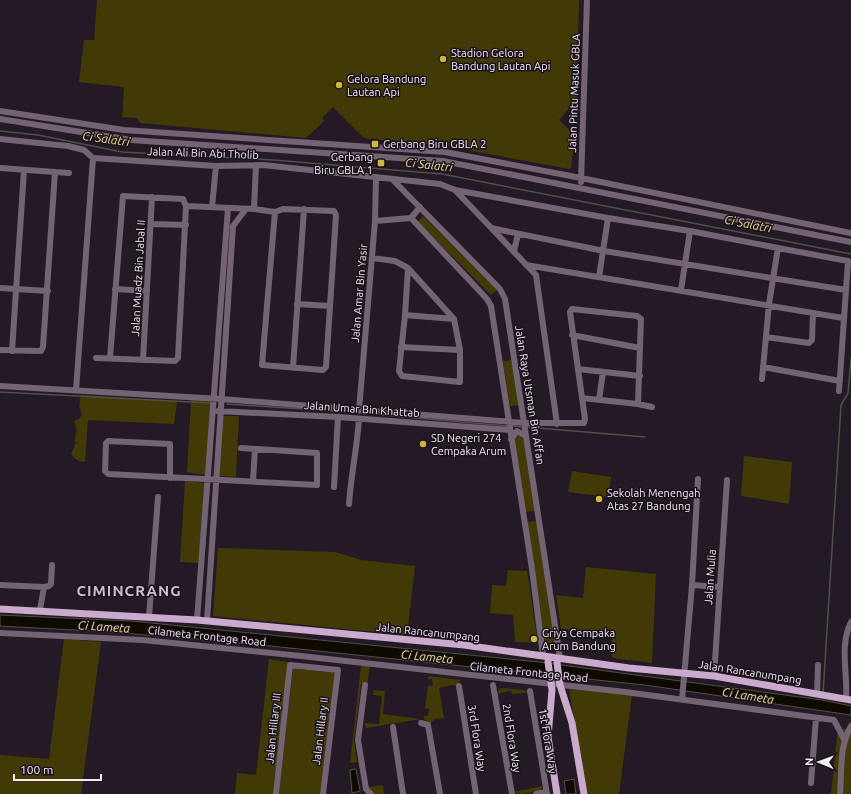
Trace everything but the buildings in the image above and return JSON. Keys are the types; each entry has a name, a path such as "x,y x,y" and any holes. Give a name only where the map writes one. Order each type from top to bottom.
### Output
{"main road":[{"name":"Jalan Rancanumpang","path":"0,608 197,620 464,646 542,656 559,661 714,676 848,700"},
{"path":"559,661 560,684 572,723 584,794"},
{"path":"548,662 551,683 548,737 557,794"}],"street":[{"name":"Jalan Pintu Masuk GBLA","path":"580,187 587,0"},
{"path":"0,111 124,130 445,152 851,233"},
{"path":"0,119 132,140 443,161 851,242"},
{"path":"0,139 68,146 84,150 92,158 76,390"},
{"name":"Jalan Ali Bin Abi Tholib","path":"92,158 216,166 256,165 440,184 454,190 608,218 690,231 848,261 846,290"},
{"path":"254,210 256,165"},
{"path":"212,207 216,166"},
{"path":"0,168 69,173"},
{"path":"12,351 24,170"},
{"path":"0,350 42,350 48,292 55,172"},
{"name":"Jalan Amar Bin Yasir","path":"349,504 351,481 356,459 361,419 375,221 376,177"},
{"name":"Jalan Raya Utsman Bin Affan","path":"392,179 500,288 506,303 526,429 559,661"},
{"path":"454,190 514,251 534,274 536,279 557,424"},
{"path":"96,358 175,361 178,358 186,225 186,206 183,199 125,195 122,199 110,358"},
{"name":"Jalan Muadz Bin Jabal II","path":"143,360 152,197"},
{"path":"186,206 274,212 283,209 331,209 335,212 330,306 325,368 323,370 262,365 274,212"},
{"path":"375,221 410,218 420,207"},
{"path":"207,621 217,480 231,226 228,208"},
{"path":"197,620 213,398 231,226 246,209"},
{"path":"294,368 304,209"},
{"path":"410,218 489,303 492,313 523,515 542,656"},
{"path":"599,277 608,218"},
{"path":"151,224 186,225"},
{"path":"491,228 604,251 846,290 839,391"},
{"path":"681,290 690,231"},
{"path":"514,251 518,234"},
{"path":"762,379 769,306 778,248"},
{"path":"372,258 394,261 408,268 454,319 460,350 460,381 458,382 402,376 399,371 408,268"},
{"path":"526,265 540,266 843,318"},
{"path":"536,279 540,266"},
{"path":"0,288 48,292"},
{"path":"115,289 147,292"},
{"path":"298,304 330,306"},
{"path":"511,439 517,431 557,424 585,422 572,335 570,312 572,309 637,316 641,322 638,404"},
{"path":"766,337 809,343 812,340 813,313"},
{"path":"404,315 454,319"},
{"path":"572,335 640,348"},
{"path":"401,347 460,350"},
{"path":"763,367 840,381"},
{"path":"578,369 640,376"},
{"path":"599,400 603,372"},
{"name":"Jalan Umar Bin Khattab","path":"0,386 213,398 361,410 509,426"},
{"path":"582,398 652,407"},
{"name":"Jalan Umar Bin Khattab","path":"212,411 509,426"},
{"path":"334,487 338,417"},
{"path":"509,426 526,429"},
{"path":"170,478 170,444 108,441 106,443 104,471 108,474 170,478 208,478 217,480 317,485 317,453 241,448"},
{"path":"253,481 254,449"},
{"path":"682,698 692,585 698,479"},
{"name":"Jalan Mulia","path":"714,676 727,480"},
{"path":"149,617 158,498"},
{"path":"523,515 537,514"},
{"path":"0,585 51,586 52,565"},
{"path":"692,585 720,587"},
{"path":"40,610 44,587"},
{"path":"198,596 203,595 209,597"},
{"path":"848,700 844,653 846,634 851,622"},
{"name":"Cilameta Frontage Road","path":"0,633 143,640 682,698 834,720 848,740"},
{"name":"Jalan Hillary II","path":"290,665 338,670 323,794"},
{"name":"Jalan Hillary III","path":"276,794 290,665"},
{"path":"818,665 819,694"},
{"path":"365,685 358,740 366,789 371,794"},
{"name":"2nd Flora Way","path":"493,685 512,794"},
{"name":"3rd Flora Way","path":"458,686 476,794"},
{"name":"1st Flora Way","path":"530,691 546,793"},
{"path":"811,783 816,718"},
{"path":"421,723 428,725 440,794"},
{"path":"848,740 846,733 851,726"},
{"path":"393,727 403,794"},
{"path":"840,794 842,753 851,736"},
{"path":"536,794 546,793"}],"shaded area":[{"name":"Gelora Bandung Lautan Api","path":"97,0 579,0 577,99 559,120 575,136 571,168 569,169 440,145 369,139 363,137 333,107 322,118 324,121 306,138 140,123 137,118 122,117 124,87 79,82 84,40 94,40"},
{"path":"423,216 497,290 491,295 418,222"},
{"path":"512,360 519,405 510,406 503,361"},
{"path":"81,395 177,401 174,424 88,420 85,462 81,461 75,459 71,454 76,442 74,440 77,431 74,421 79,419 82,415 79,406"},
{"path":"191,400 211,401 206,475 187,472"},
{"path":"222,416 239,416 236,477 219,476"},
{"path":"517,434 524,436 535,511 525,512 514,437"},
{"path":"744,456 792,462 789,504 741,496"},
{"path":"572,471 611,477 608,497 568,492"},
{"path":"185,481 205,483 199,563 180,562"},
{"path":"536,521 556,649 545,648 527,522"},
{"path":"218,548 335,552 362,560 415,566 407,635 213,616"},
{"path":"586,567 656,574 652,663 612,658 612,632 561,629 556,595 583,598"},
{"path":"508,570 527,571 538,643 515,642 513,615 490,613 492,585 506,586"},
{"path":"64,639 101,642 81,794 0,794 0,755 49,759"},
{"path":"269,659 288,662 273,794 235,794 237,773 256,775"},
{"path":"361,666 370,666 367,684 361,684 354,740 357,762 350,763"},
{"path":"293,668 335,673 320,794 279,794"},
{"path":"429,676 461,680 455,686 452,685 439,688 444,718 435,719 430,724 424,719 424,716 428,716 429,709 425,708 428,686 433,685 432,679 428,679"},
{"path":"501,688 525,690 528,693 512,694 511,690 498,694 498,691"},
{"path":"569,689 632,695 619,794 587,794"},
{"path":"374,690 385,691 383,714 421,719 366,728 364,723 379,724 382,696 373,695"},
{"path":"838,728 851,730 851,794 831,794"},
{"path":"383,785 384,794 375,794 369,787"},
{"path":"543,786 540,791 521,794 513,792"}],"water":[{"name":"Ci Lameta","path":"0,615 131,621 539,662 822,700 851,706 851,715 645,685 241,643 111,632 0,626"},
{"path":"356,769 360,791 352,793 350,770"},
{"path":"574,779 576,794 566,794 564,781"}],"waterway":[{"name":"Ci Salatri","path":"0,131 38,135 122,152 274,160 442,174 851,254"},
{"path":"823,694 841,405 848,393 851,359"},
{"path":"0,392 210,403"},
{"path":"227,404 361,413"},
{"path":"382,415 508,426"},
{"path":"512,426 522,427"},
{"path":"526,427 645,437"}],"place":[{"name":"Stadion Gelora Bandung Lautan Api","path":"443,59"},
{"name":"Gelora Bandung Lautan Api","path":"339,85"},
{"name":"Gerbang Biru GBLA 2","path":"375,144"},
{"name":"Gerbang Biru GBLA 1","path":"381,163"},
{"name":"SD Negeri 274 Cempaka Arum","path":"423,444"},
{"name":"Sekolah Menengah Atas 27 Bandung","path":"599,499"},
{"name":"Griya Cempaka Arum Bandung","path":"534,639"}],"district":[{"name":"CIMINCRANG","path":"129,591"}]}
